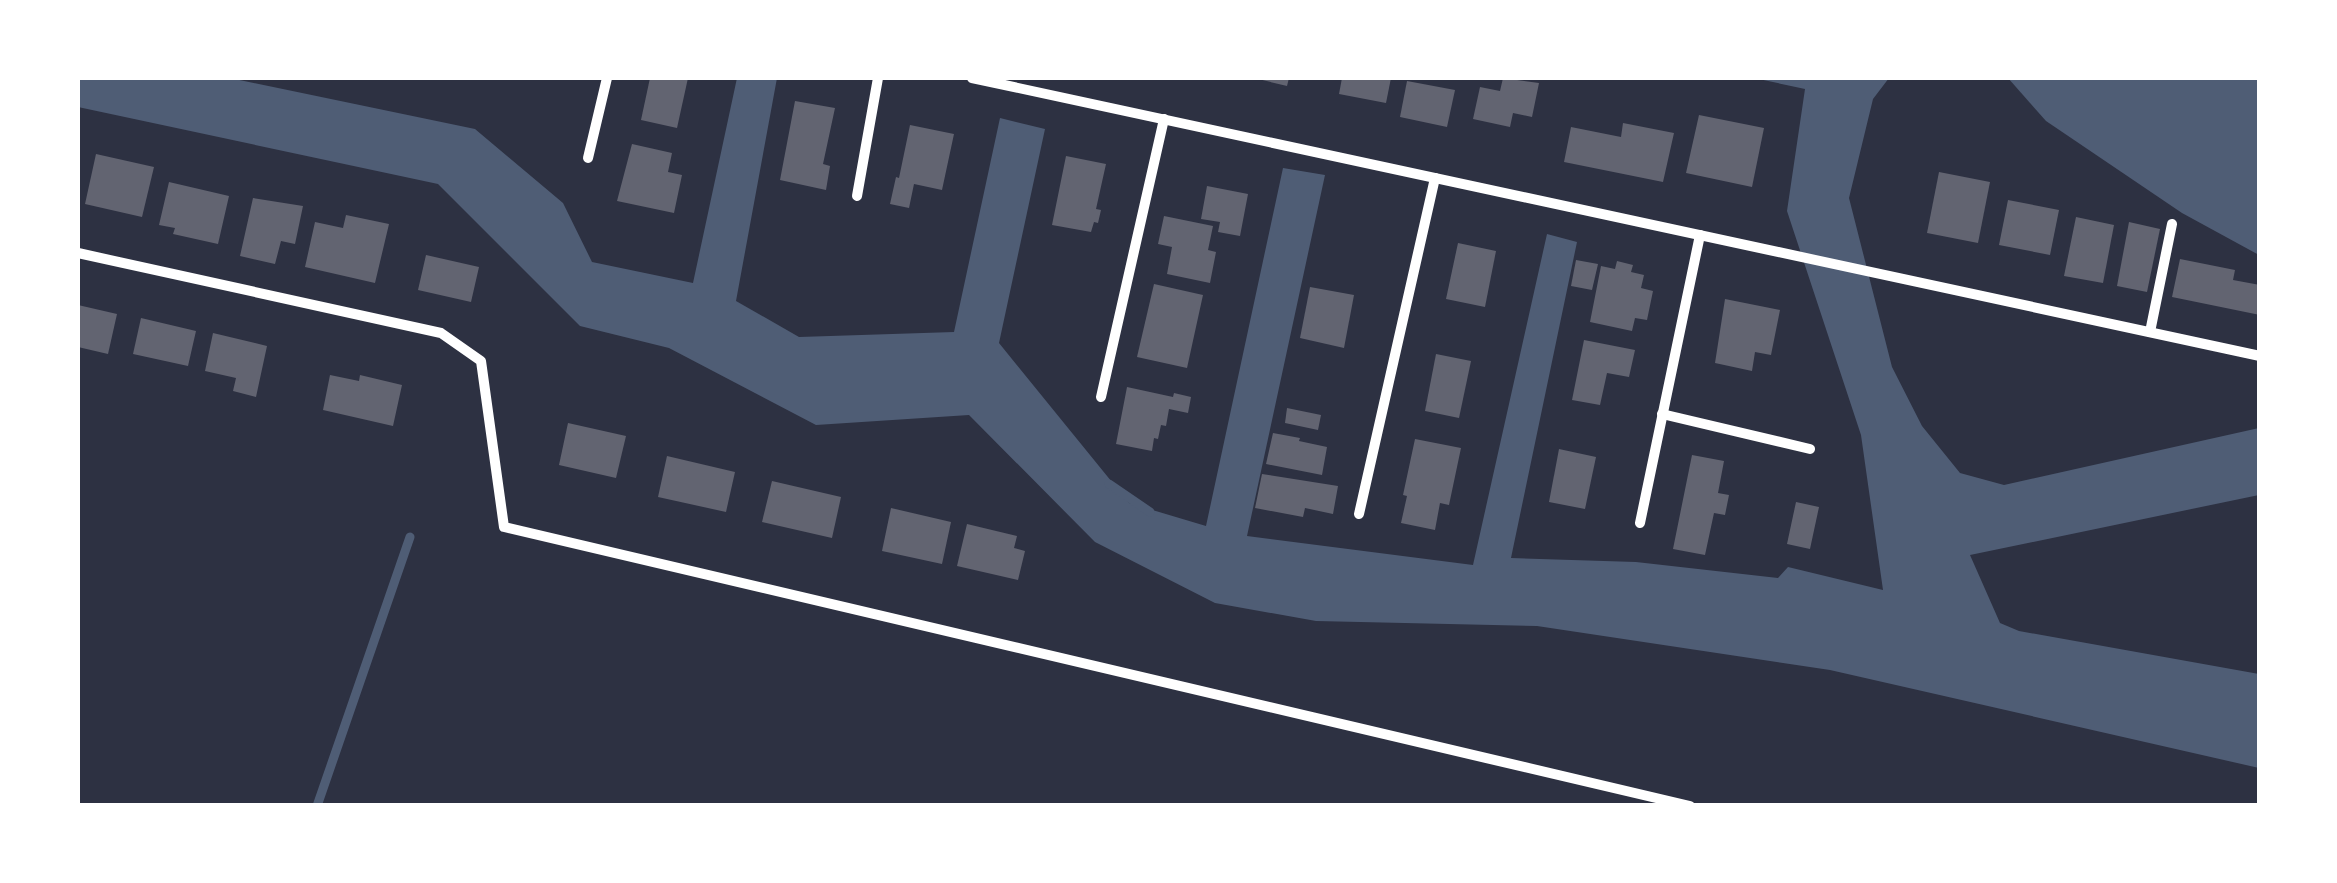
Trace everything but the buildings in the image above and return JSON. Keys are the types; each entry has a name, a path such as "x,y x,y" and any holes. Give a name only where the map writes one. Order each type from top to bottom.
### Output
{"street":[{"path":"588,158 607,78"},
{"path":"857,196 878,78"},
{"path":"972,78 2260,356"},
{"path":"1100,397 1164,119"},
{"path":"1359,514 1435,178"},
{"path":"2150,332 2172,224"},
{"path":"1640,522 1700,235"},
{"path":"78,253 441,333 481,361 504,526 1690,806"},
{"path":"1662,414 1810,448"}],"water":[{"path":"78,78 230,78 475,129 563,203 592,262 693,283 737,78 777,78 736,301 799,337 954,332 1000,118 1045,129 999,343 1129,503 1206,526 1283,168 1325,175 1247,536 1473,565 1547,234 1577,242 1511,558 1636,562 1778,578 1788,567 1883,590 1861,435 1787,211 1805,89 1754,78 1889,78 1873,99 1849,198 1892,367 1922,426 1960,473 2004,485 2259,428 2259,495 1970,555 2000,623 2019,631 2259,674 2259,768 1830,670 1537,626 1316,621 1215,603 1095,542 969,415 816,425 669,348 580,326 438,184 78,107"},
{"path":"2008,78 2259,78 2259,255 2182,213 2046,121"}],"waterway":[{"path":"1109,484 1150,512"},
{"path":"317,806 410,537"}]}
